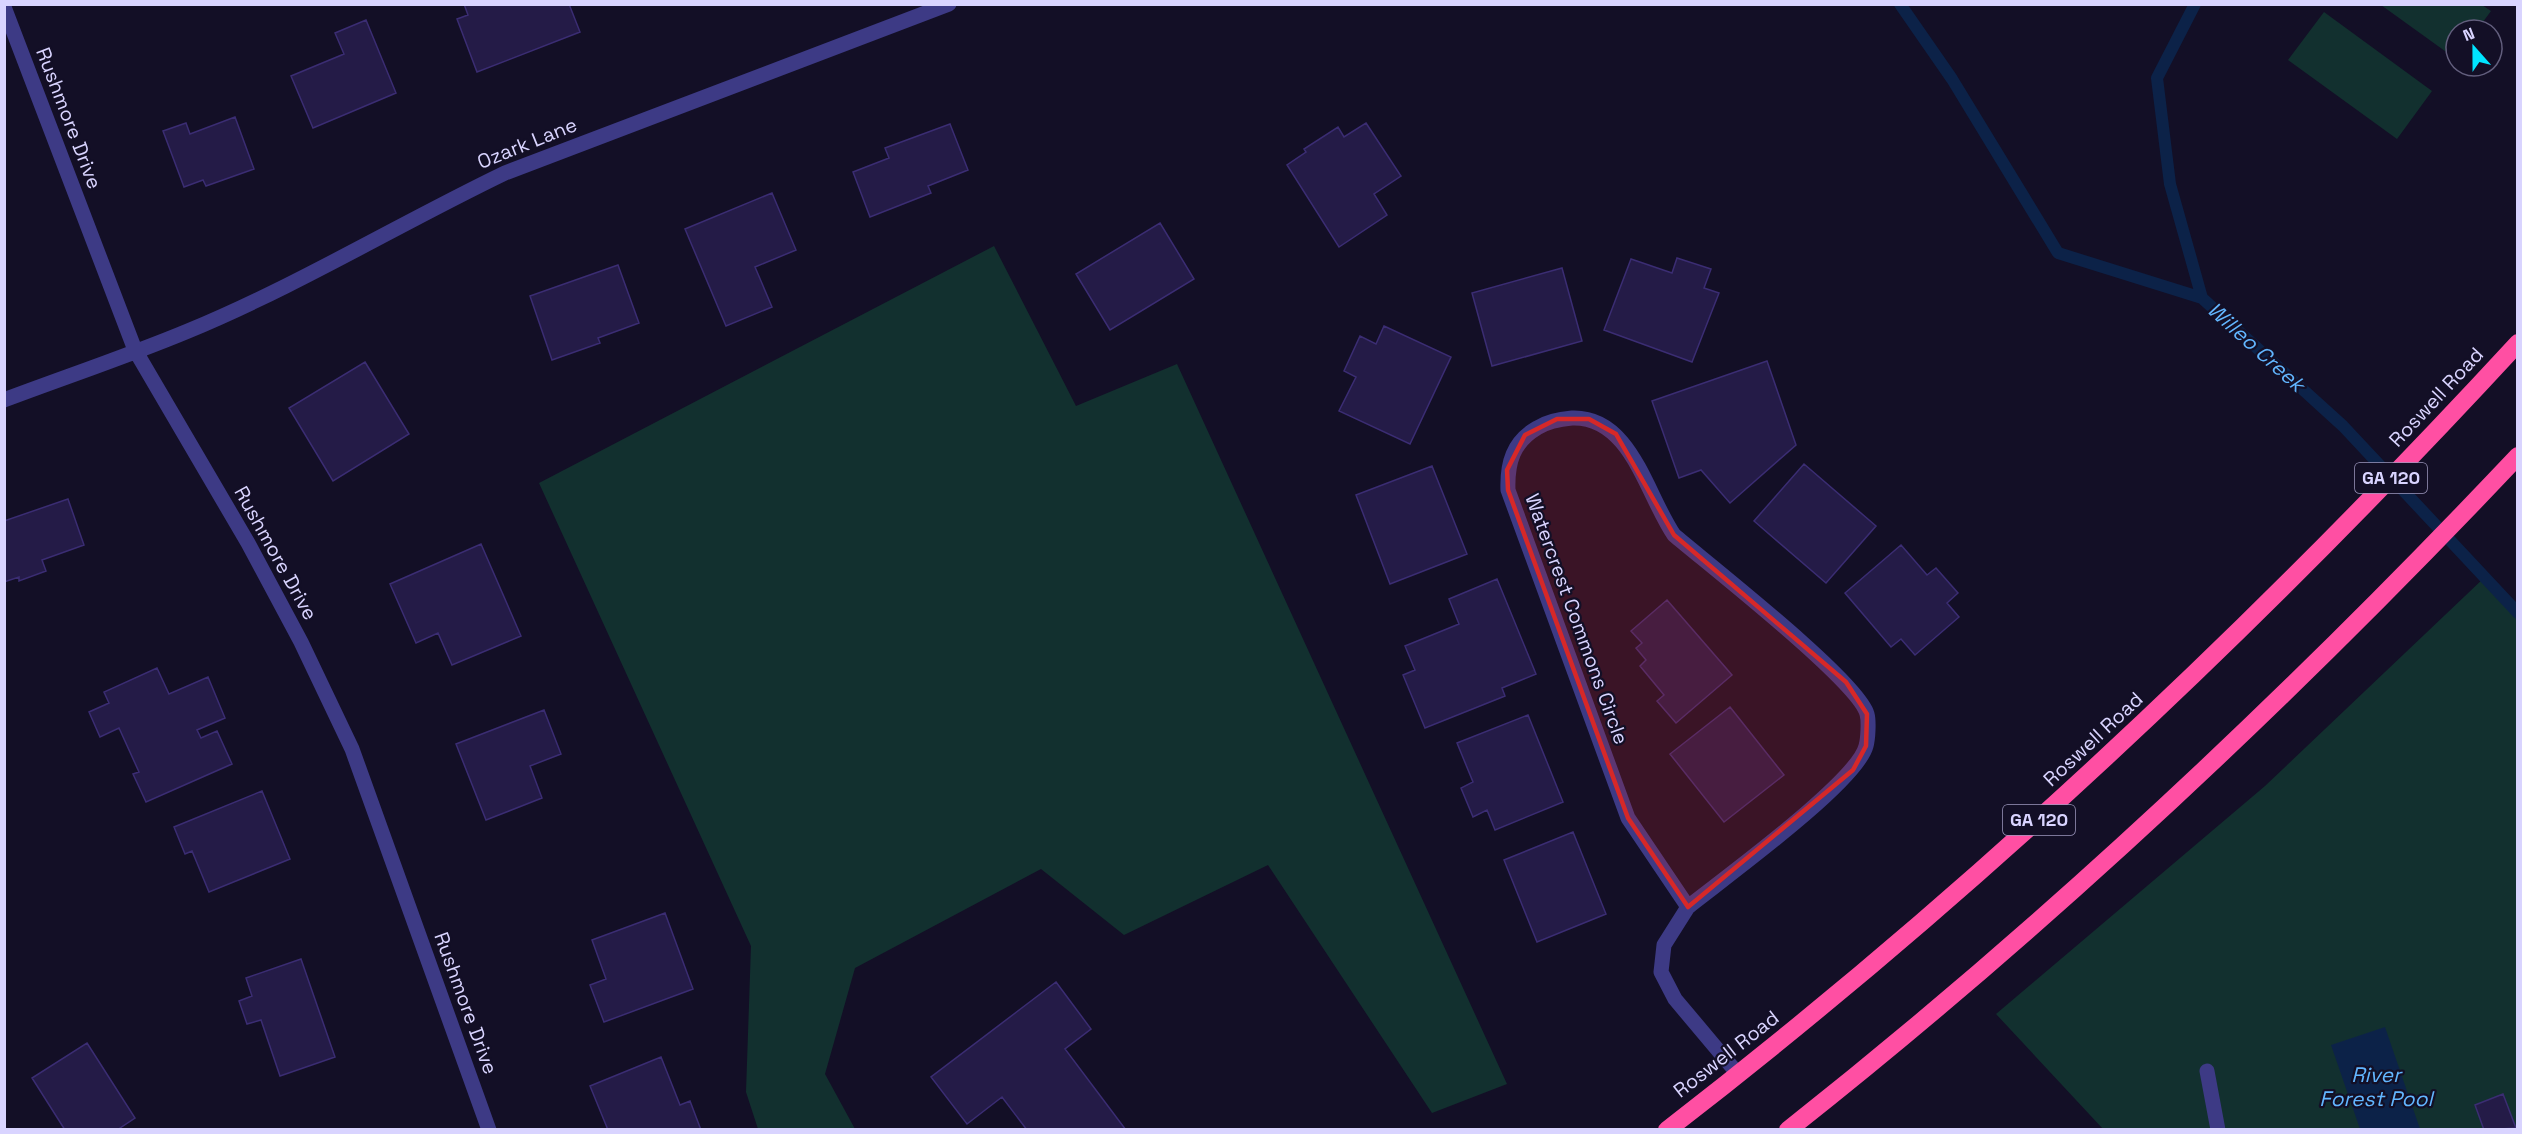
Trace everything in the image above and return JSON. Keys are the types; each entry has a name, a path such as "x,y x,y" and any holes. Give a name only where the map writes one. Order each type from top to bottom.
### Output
{"highway":[{"name":"Roswell Road","path":"1667,1130 1867,971 2051,810 2242,630 2342,530 2517,344"},
{"path":"1788,1130 1952,996 2077,888 2245,732 2373,607 2517,456"}],"street":[{"name":"Ozark Lane","path":"4,400 188,331 375,241 442,203 505,173 949,4"},
{"name":"Rushmore Drive","path":"4,7 135,350 248,543 301,642 352,749 489,1130"},
{"name":"Watercrest Commons Circle","path":"1688,907 1628,818 1508,490 1507,470 1513,452 1525,435 1557,419 1589,419 1616,434 1626,446 1659,514 1674,534 1846,682 1867,714 1866,746 1853,770 1799,818 1688,907 1664,945 1661,972 1675,999 1738,1074"},
{"path":"2207,1071 2218,1130"}],"highlighted area":[{"path":"1557,419 1589,419 1616,434 1674,535 1846,682 1867,714 1866,746 1853,770 1688,907 1667,880 1628,818 1508,490 1507,470 1525,435"}],"green space":[{"path":"2381,5 2482,5 2491,11 2486,18 2444,18 2444,50"},
{"path":"2324,12 2432,91 2397,139 2288,60"},
{"path":"994,246 1076,406 1177,364 1507,1084 1432,1113 1268,865 1124,935 1041,869 855,968 825,1074 855,1129 758,1129 746,1092 751,946 539,483"},
{"path":"2485,577 2517,613 2517,1129 2103,1129 1996,1014 2265,786"}],"water":[{"name":"River Forest Pool","path":"2385,1027 2420,1129 2360,1129 2331,1045"}],"building":[{"path":"464,4 569,4 580,32 477,72 457,19 468,15"},
{"path":"366,20 396,93 313,128 291,76 344,54 335,33"},
{"path":"235,117 254,169 206,186 203,180 184,187 163,131 186,123 190,134"},
{"path":"1366,123 1401,176 1374,194 1387,215 1339,247 1287,165 1306,152 1304,149 1338,127 1344,137"},
{"path":"950,124 968,170 928,186 931,193 870,217 853,172 889,158 885,148"},
{"path":"772,193 796,250 755,267 772,307 726,326 685,229"},
{"path":"1160,223 1194,279 1110,330 1076,274"},
{"path":"1677,258 1711,269 1704,288 1719,293 1692,362 1604,330 1631,259 1672,273"},
{"path":"618,265 639,323 598,338 600,343 552,360 530,296"},
{"path":"1562,268 1582,341 1492,366 1472,293"},
{"path":"1384,326 1451,357 1410,444 1339,411 1356,377 1344,371 1360,336 1376,344"},
{"path":"1767,361 1796,445 1730,503 1701,470 1679,478 1652,401"},
{"path":"365,362 409,434 333,481 289,408"},
{"path":"1804,464 1876,526 1826,583 1754,521"},
{"path":"1432,466 1467,554 1390,584 1356,495"},
{"path":"68,499 84,545 42,560 46,571 19,581 19,577 4,582 4,521"},
{"path":"481,544 521,636 452,665 438,633 416,643 390,584"},
{"path":"1901,545 1927,575 1936,568 1958,593 1947,603 1959,617 1915,655 1901,639 1891,647 1845,593"},
{"path":"1497,579 1536,674 1502,688 1505,696 1425,728 1403,675 1415,670 1405,646 1459,624 1449,599"},
{"path":"1667,600 1732,675 1676,723 1657,701 1664,695 1640,666 1646,660 1636,648 1642,643 1631,631"},
{"path":"157,668 169,694 208,677 225,718 197,730 201,738 217,731 232,764 146,802 133,774 139,772 119,728 100,737 89,712 109,703 104,692"},
{"path":"1730,707 1784,775 1724,822 1670,754"},
{"path":"544,710 561,754 530,766 542,798 486,820 456,744"},
{"path":"1528,715 1563,802 1495,830 1487,810 1473,817 1461,788 1473,782 1457,743"},
{"path":"262,791 290,859 209,892 192,851 185,854 174,827"},
{"path":"1573,832 1606,914 1537,942 1504,860"},
{"path":"665,913 693,989 604,1022 590,985 606,979 592,940"},
{"path":"301,959 335,1057 280,1076 261,1020 247,1024 239,1001 252,996 246,978"},
{"path":"1056,982 1091,1029 1065,1049 1126,1130 1027,1130 1002,1097 967,1124 931,1077"},
{"path":"87,1043 135,1118 117,1130 65,1130 32,1078"},
{"path":"661,1057 680,1105 690,1101 701,1130 608,1130 590,1086"},
{"path":"2503,1094 2516,1128 2484,1130 2475,1105"}],"waterway":[{"name":"Willeo Creek","path":"1900,4 1952,79 2058,253 2202,298 2343,426 2518,613"},
{"path":"2195,4 2157,78 2170,184 2202,298"}]}
